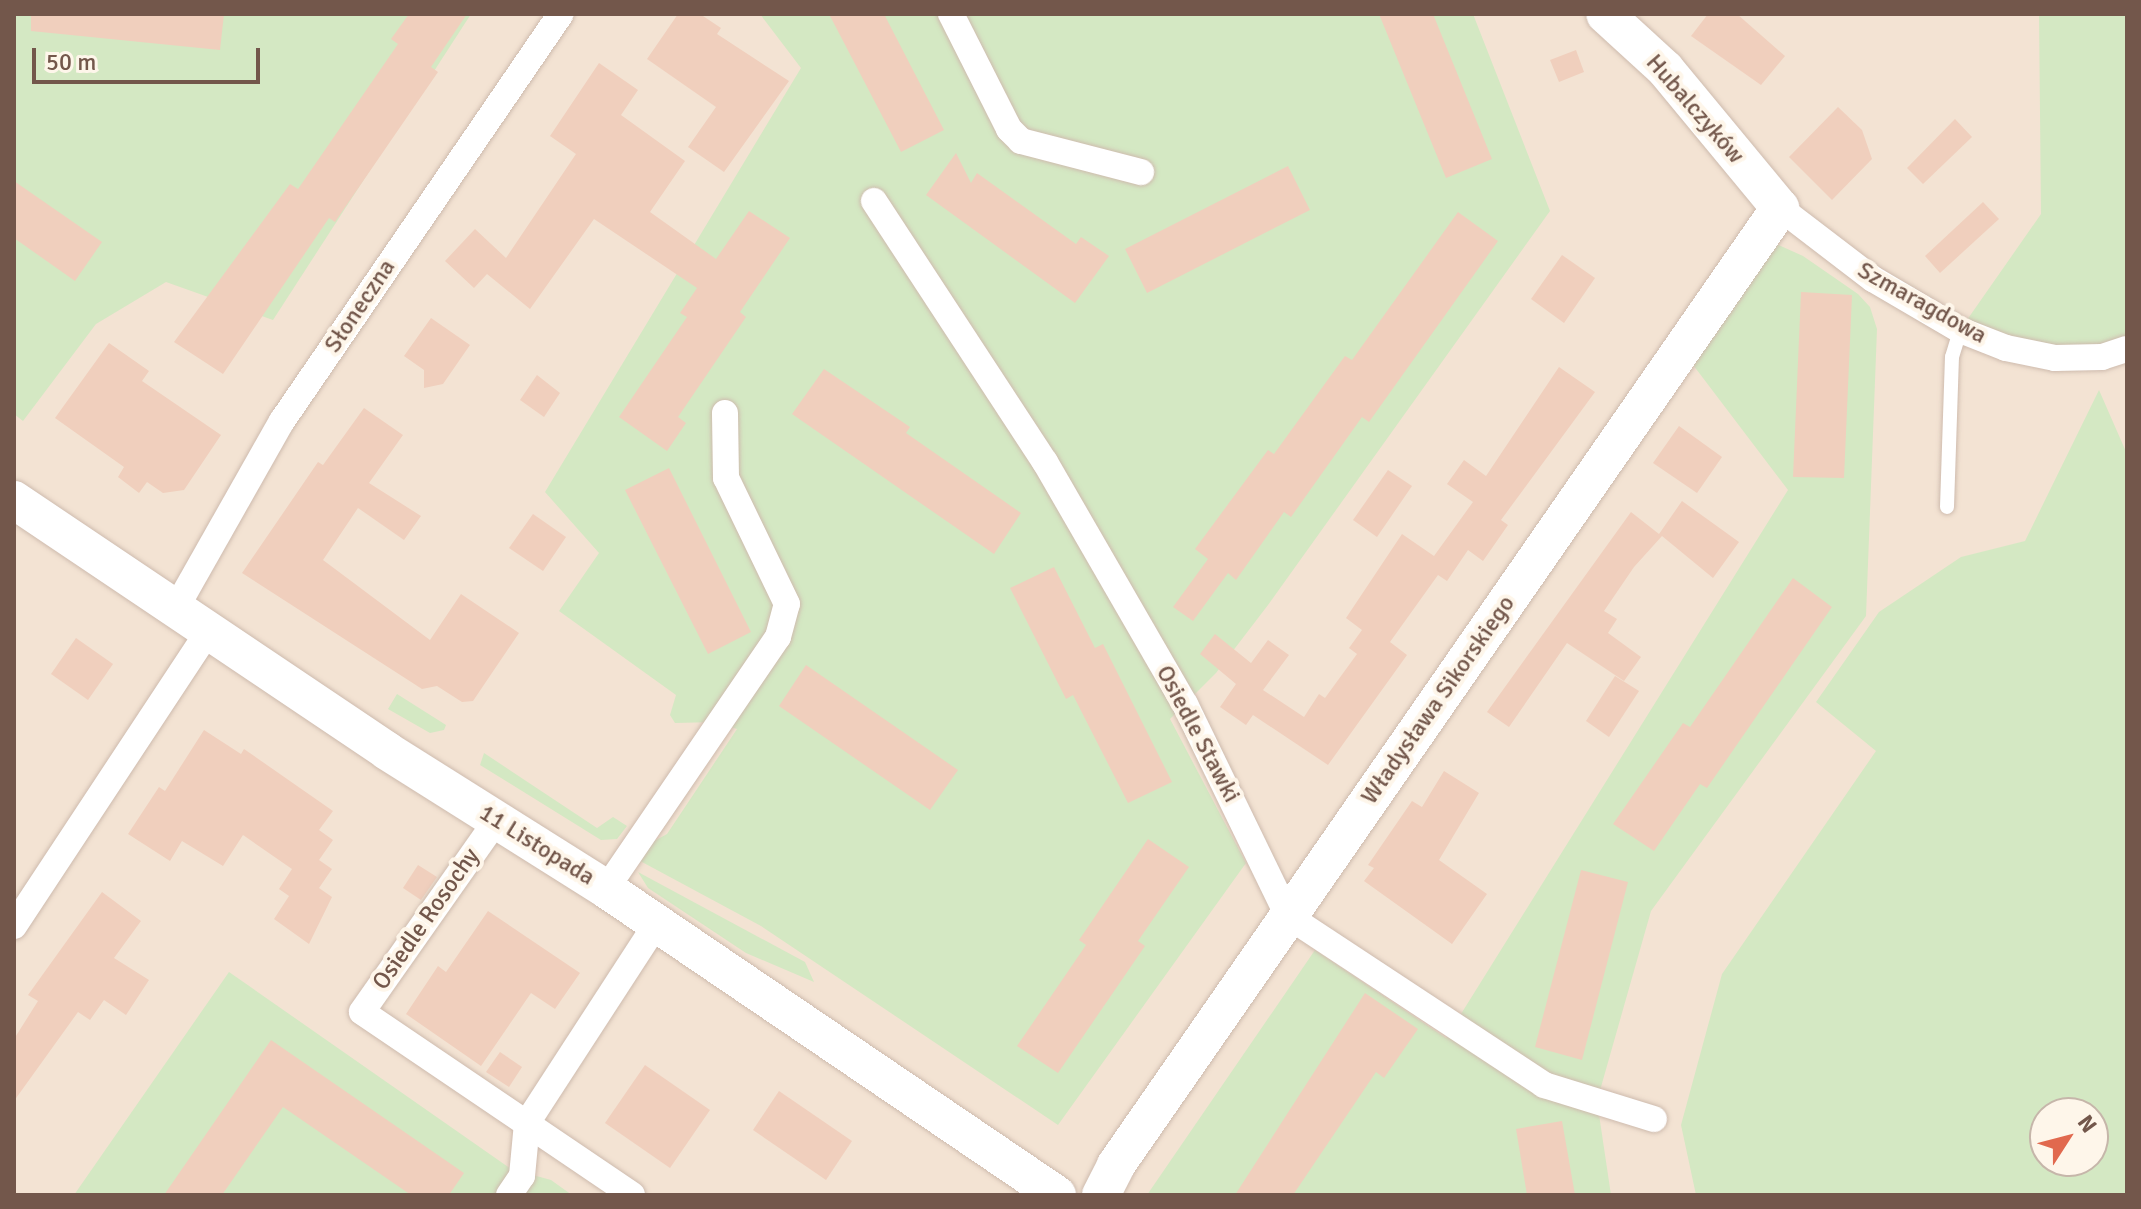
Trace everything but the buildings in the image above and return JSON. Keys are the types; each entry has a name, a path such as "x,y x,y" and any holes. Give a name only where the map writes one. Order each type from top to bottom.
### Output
{"street":[{"name":"Słoneczna","path":"176,608 282,421 561,14"},
{"path":"951,14 1009,129 1021,141 1141,172"},
{"name":"Hubalczyków","path":"1605,14 1665,69 1780,208"},
{"name":"Osiedle Stawki","path":"874,201 1045,462 1185,704 1288,916"},
{"name":"Szmaragdowa","path":"1780,208 1873,279 1960,330 2006,348 2055,358 2102,357 2127,349"},
{"name":"Władysława Sikorskiego","path":"1101,1195 1116,1165 1780,208"},
{"path":"606,889 778,637 787,604 726,478 725,413"},
{"name":"11 Listopada","path":"14,500 208,632 496,821 606,889 1057,1195"},
{"path":"14,926 208,632"},
{"name":"Osiedle Rosochy","path":"496,821 362,1012 632,1195"},
{"path":"1288,916 1544,1085 1654,1119"},
{"path":"509,1195 522,1176 527,1123 657,923"}],"lane":[{"path":"1947,507 1952,357 1960,330"}],"shaded area":[{"path":"14,14 2127,14 2127,1195 14,1195"}],"green space":[{"path":"14,14 471,14 273,320 166,282 96,324 23,421 14,414"},
{"path":"760,14 1473,14 1550,211 1268,605 1216,673 1170,719 1246,863 1058,1125 761,926 629,855 667,834 737,729 717,722 675,723 670,715 676,695 559,611 599,553 545,492 801,68"},
{"path":"2039,14 2127,14 2127,349 2102,357 1960,330 2041,214"},
{"path":"1761,237 1803,256 1858,294 1870,307 1877,329 1866,616 1651,911 1597,1101 1611,1195 1147,1195 1315,950 1446,1038 1788,490 1681,349"},
{"path":"2099,390 2127,454 2127,1195 1696,1195 1681,1125 1722,974 1876,751 1816,702 1879,612 1961,557 2025,541"},
{"path":"397,694 446,725 444,730 430,733 388,709"},
{"path":"484,753 597,828 613,817 627,826 617,839 601,840 480,765"},
{"path":"638,872 805,962 814,982 746,953 648,888"},
{"path":"229,972 511,1169 551,1180 572,1195 74,1195"}]}
